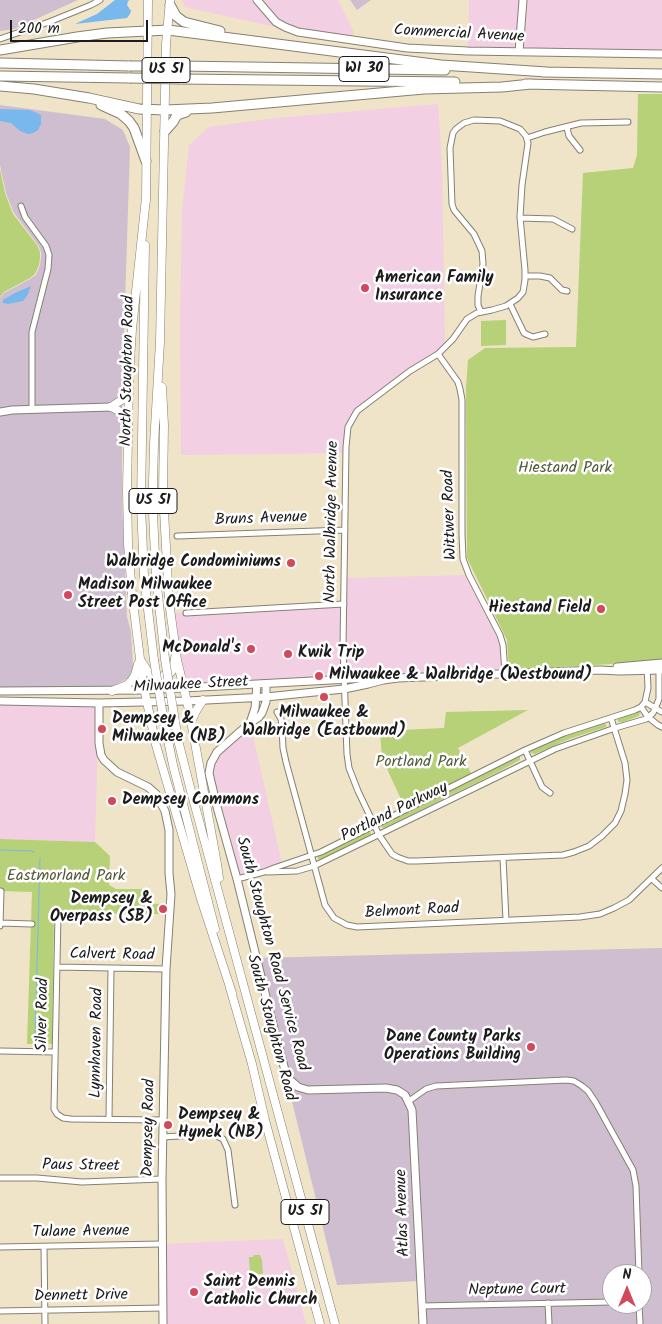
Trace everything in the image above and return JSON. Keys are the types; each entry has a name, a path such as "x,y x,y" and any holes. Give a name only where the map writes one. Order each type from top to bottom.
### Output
{"highway":[{"path":"170,2 176,16 187,24 267,42"},
{"path":"0,50 114,32 168,30 441,65 548,72"},
{"name":"WI 30","path":"0,63 662,74"},
{"name":"WI 30","path":"0,76 662,87"},
{"path":"0,86 89,98 146,110 193,110 407,91 531,84"},
{"path":"63,94 107,107 121,114 134,128 146,161"},
{"path":"165,131 177,115 193,110"}],"main road":[{"name":"North Stoughton Road","path":"148,0 141,505 144,576 154,660 168,742"},
{"name":"North Stoughton Road","path":"170,2 153,512 156,576 165,659 178,740"},
{"path":"146,198 132,329 127,490 128,544 139,657 156,745 201,899 232,993"},
{"path":"160,342 164,425 163,493 168,601 175,648 187,701 217,864 221,901"},
{"path":"111,407 124,400 129,378"},
{"path":"111,407 121,412 128,440"},
{"path":"139,657 152,675 159,677 168,675 173,668 175,648"},
{"path":"112,690 127,685 132,680 139,657"},
{"path":"191,722 203,700"},
{"name":"South Stoughton Road","path":"178,740 335,1324"},
{"name":"South Stoughton Road","path":"168,742 180,795 320,1324"},
{"path":"261,1104 275,1100"}],"street":[{"path":"0,39 66,16 100,0"},
{"name":"Commercial Avenue","path":"257,0 279,24 298,32 425,49 662,54"},
{"path":"262,0 264,8"},
{"path":"519,52 522,0"},
{"path":"481,312 478,305 478,296 483,256 479,242 453,208 450,143 453,133 460,125 469,121 500,120 521,130 528,143 522,185 520,218 526,276 523,292 510,304 524,333 528,336 545,334"},
{"path":"527,138 587,122 628,122"},
{"path":"567,127 568,132 580,150"},
{"path":"21,206 25,216 46,246 49,255 48,268 32,332 32,409"},
{"path":"520,218 553,220 572,229"},
{"path":"526,276 550,278 562,290 567,291"},
{"name":"North Walbridge Avenue","path":"510,304 477,313 467,319 453,339 438,354 410,371 373,398 354,415 348,428 343,679 349,768 379,835 392,854 408,861 563,855 589,846 616,823 621,811 626,794 627,780 625,763 611,718"},
{"name":"Wittwer Road","path":"438,354 458,382 462,400 463,559 469,575 500,635 503,645 505,673"},
{"path":"0,412 32,409 111,407"},
{"name":"Bruns Avenue","path":"177,536 345,530"},
{"path":"186,613 344,604"},
{"path":"656,708 659,698 660,666"},
{"name":"Milwaukee Street","path":"0,691 145,690 343,679 368,678 383,680 660,666"},
{"path":"647,667 648,688 643,704 648,717 658,726 662,727"},
{"name":"Milwaukee Street","path":"0,701 99,703 266,697 344,689 383,680"},
{"path":"250,723 254,712 257,684"},
{"name":"South Stoughton Road Service Road","path":"266,684 266,702 262,713 217,752 211,763 209,773 284,1069 290,1080 298,1087 308,1090 386,1088 397,1090 405,1095 409,1102"},
{"path":"0,695 32,696 66,691"},
{"name":"Dempsey Road","path":"99,703 99,743 101,755 117,772 148,787 156,794 162,804 169,830 169,873 166,892 168,934 162,1180 163,1324"},
{"path":"643,704 662,712"},
{"name":"Portland Parkway","path":"237,879 311,856 525,750 564,733 635,710 643,704"},
{"name":"Portland Parkway","path":"264,872 298,871 314,866 529,760 555,748 640,721 653,713 656,708"},
{"name":"Belmont Road","path":"277,712 281,718 286,762 326,908 334,918 347,925 357,927 580,917 600,914 629,900 662,868"},
{"path":"525,750 542,787 550,793"},
{"path":"504,858 506,920"},
{"path":"652,879 662,888"},
{"path":"1,891 0,924 32,924"},
{"name":"Silver Road","path":"58,915 54,1109 63,1118 109,1119"},
{"name":"Calvert Road","path":"57,967 166,969"},
{"name":"Lynnhaven Road","path":"109,1119 111,968"},
{"path":"0,1051 55,1052"},
{"path":"409,1102 426,1089 436,1086 566,1080 574,1081 582,1086 596,1103 633,1170 636,1186 639,1264"},
{"name":"Atlas Avenue","path":"409,1102 413,1117 423,1324"},
{"path":"109,1119 164,1120"},
{"path":"163,1137 211,1134 223,1140 228,1150 235,1205"},
{"name":"Paus Street","path":"0,1178 37,1178 82,1182 162,1180"},
{"name":"Tulane Avenue","path":"0,1247 162,1244"},
{"path":"44,1246 45,1324"},
{"name":"Neptune Court","path":"422,1306 602,1302"},
{"path":"548,1303 549,1324"},
{"name":"Dennett Drive","path":"0,1311 163,1308"}],"shaded area":[{"path":"0,0 78,0 14,29 0,31"},
{"path":"182,0 338,0 353,30 353,40 298,32 185,7"},
{"path":"350,0 371,0 357,10"},
{"path":"469,0 662,0 662,54 468,51"},
{"path":"438,104 442,165 445,346 357,411 348,427 346,453 181,455 180,326 182,211 189,145 209,127 276,118"},
{"path":"0,105 105,119 123,130 130,147 122,396 122,500 127,617 131,632 133,675 115,685 96,691 0,691 0,298 4,293 36,275 40,265 41,252 38,245 14,213 6,193 0,165"},
{"path":"469,575 500,635 505,673 183,688 170,612 186,613 344,604 344,578"},
{"path":"0,701 99,703 95,842 0,839"},
{"path":"250,723 283,868 237,879 217,807 211,763"},
{"path":"662,948 662,1324 423,1324 420,1281 337,1285 256,958"},
{"path":"283,1239 306,1324 163,1324 162,1244"}],"green space":[{"name":"Hiestand Park","path":"638,94 662,94 662,661 509,670 507,640 467,558 466,388 468,360 485,348 576,347 583,173 633,168 637,155"},
{"path":"0,169 5,193 13,214 37,245 40,258 35,274 4,292 0,297"},
{"path":"506,320 506,345 481,346 481,321"},
{"name":"Portland Park","path":"528,710 458,748 472,775 405,808 382,758 380,731 444,728 446,712"},
{"path":"637,711 640,712 639,716 618,722 618,718"},
{"path":"603,723 606,724 606,727 569,739 535,754 531,753 532,749"},
{"path":"518,756 520,760 498,772 384,828 381,827 382,824"},
{"path":"369,831 371,835 321,860 318,859 318,855"},
{"name":"Eastmorland Park","path":"0,839 95,842 110,856 109,885 116,889 142,889 142,903 161,904 161,914 54,913 52,1044 27,1044 32,892 0,891"},
{"path":"260,1255 263,1274 250,1274 249,1257"}],"water":[{"path":"115,0 130,0 127,5 131,11 127,18 75,24 97,14"},
{"path":"0,109 30,110 41,115 41,124 38,130 28,134 20,131 11,123 0,121"},
{"path":"31,286 23,301 3,303 3,300"}],"waterway":[{"path":"0,850 34,852"},
{"path":"35,1037 40,858"}],"place":[{"name":"American Family Insurance","path":"365,288"},
{"name":"Walbridge Condominiums","path":"291,563"},
{"name":"Madison Milwaukee Street Post Office","path":"68,595"},
{"name":"Hiestand Field","path":"601,609"},
{"name":"McDonald's","path":"251,649"},
{"name":"Kwik Trip","path":"288,654"},
{"name":"Milwaukee & Walbridge (Westbound)","path":"319,676"},
{"name":"Milwaukee & Walbridge (Eastbound)","path":"324,697"},
{"name":"Dempsey & Milwaukee (NB)","path":"102,729"},
{"name":"Dempsey Commons","path":"112,801"},
{"name":"Dempsey & Overpass (SB)","path":"163,909"},
{"name":"Dane County Parks Operations Building","path":"531,1047"},
{"name":"Dempsey & Hynek (NB)","path":"168,1125"},
{"name":"Saint Dennis Catholic Church","path":"194,1292"}]}
